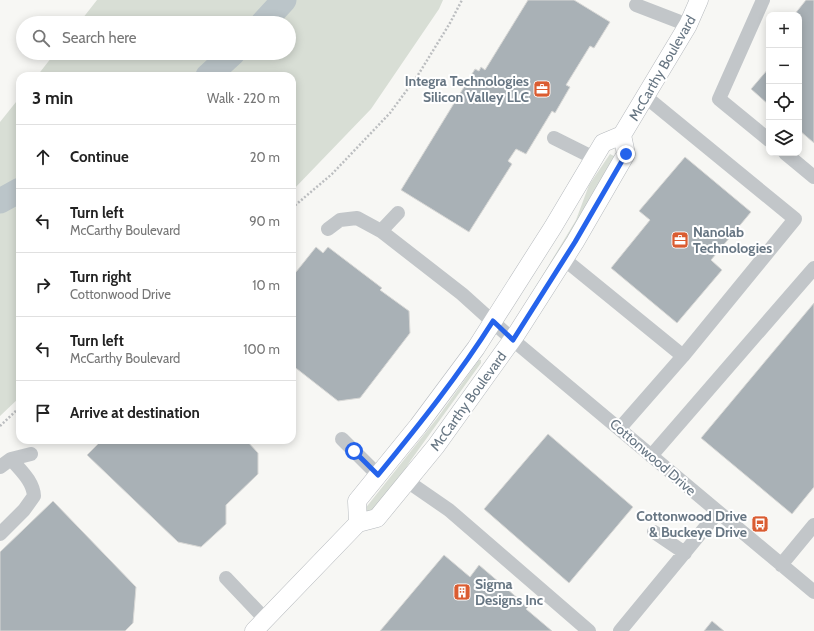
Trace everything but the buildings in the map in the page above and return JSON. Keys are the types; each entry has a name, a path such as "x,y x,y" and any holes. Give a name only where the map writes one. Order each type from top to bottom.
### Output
{"main road":[{"name":"McCarthy Boulevard","path":"622,135 626,154 564,260 513,340 436,446 377,518 358,523 357,501 422,420 476,348 553,227 603,143 622,135 688,25 699,0"},
{"path":"260,625 358,523"}],"street":[{"path":"763,0 719,99 766,138"},
{"path":"636,5 688,25"},
{"path":"620,428 683,356 795,219 646,97"},
{"path":"554,138 594,158"},
{"path":"789,156 814,177"},
{"path":"381,231 398,213"},
{"name":"Cottonwood Drive","path":"328,229 340,220 357,218 381,231 462,294 513,340 620,428 651,456 814,592"},
{"path":"564,260 683,356"},
{"path":"651,456 814,268"},
{"path":"342,439 378,475"},
{"path":"6,463 31,454"},
{"path":"0,534 24,510 34,496 33,488 26,476 6,463"},
{"path":"407,481 449,510 589,631"},
{"path":"620,631 718,512"},
{"path":"781,565 814,525"},
{"path":"654,532 685,553"},
{"path":"226,578 260,625"}],"path":[{"path":"296,205 332,174 390,113 418,75 450,23 462,0"},
{"path":"0,426 16,412"}],"shaded area":[{"path":"97,0 443,0 439,9 371,109 296,187 296,72 40,72 50,60 296,60 296,16 84,16"},
{"path":"16,102 16,401 0,416 0,122"},
{"path":"610,154 616,157 617,160 518,316 576,220 589,185"},
{"path":"479,360 481,360 481,363 411,460 403,477 371,517 364,510 438,417"}],"waterway":[{"path":"269,16 284,0"},
{"path":"212,72 225,60"},
{"path":"0,201 16,192"}],"place":[{"name":"Integra Technologies Silicon Valley LLC","path":"542,89"},
{"name":"Nanolab Technologies","path":"680,240"},
{"name":"Cottonwood Drive & Buckeye Drive","path":"760,524"},
{"name":"Sigma Designs Inc","path":"462,592"}],"route":[{"path":"354,451 378,475 418,426 476,348 493,321 513,340 575,242 626,154"}]}
